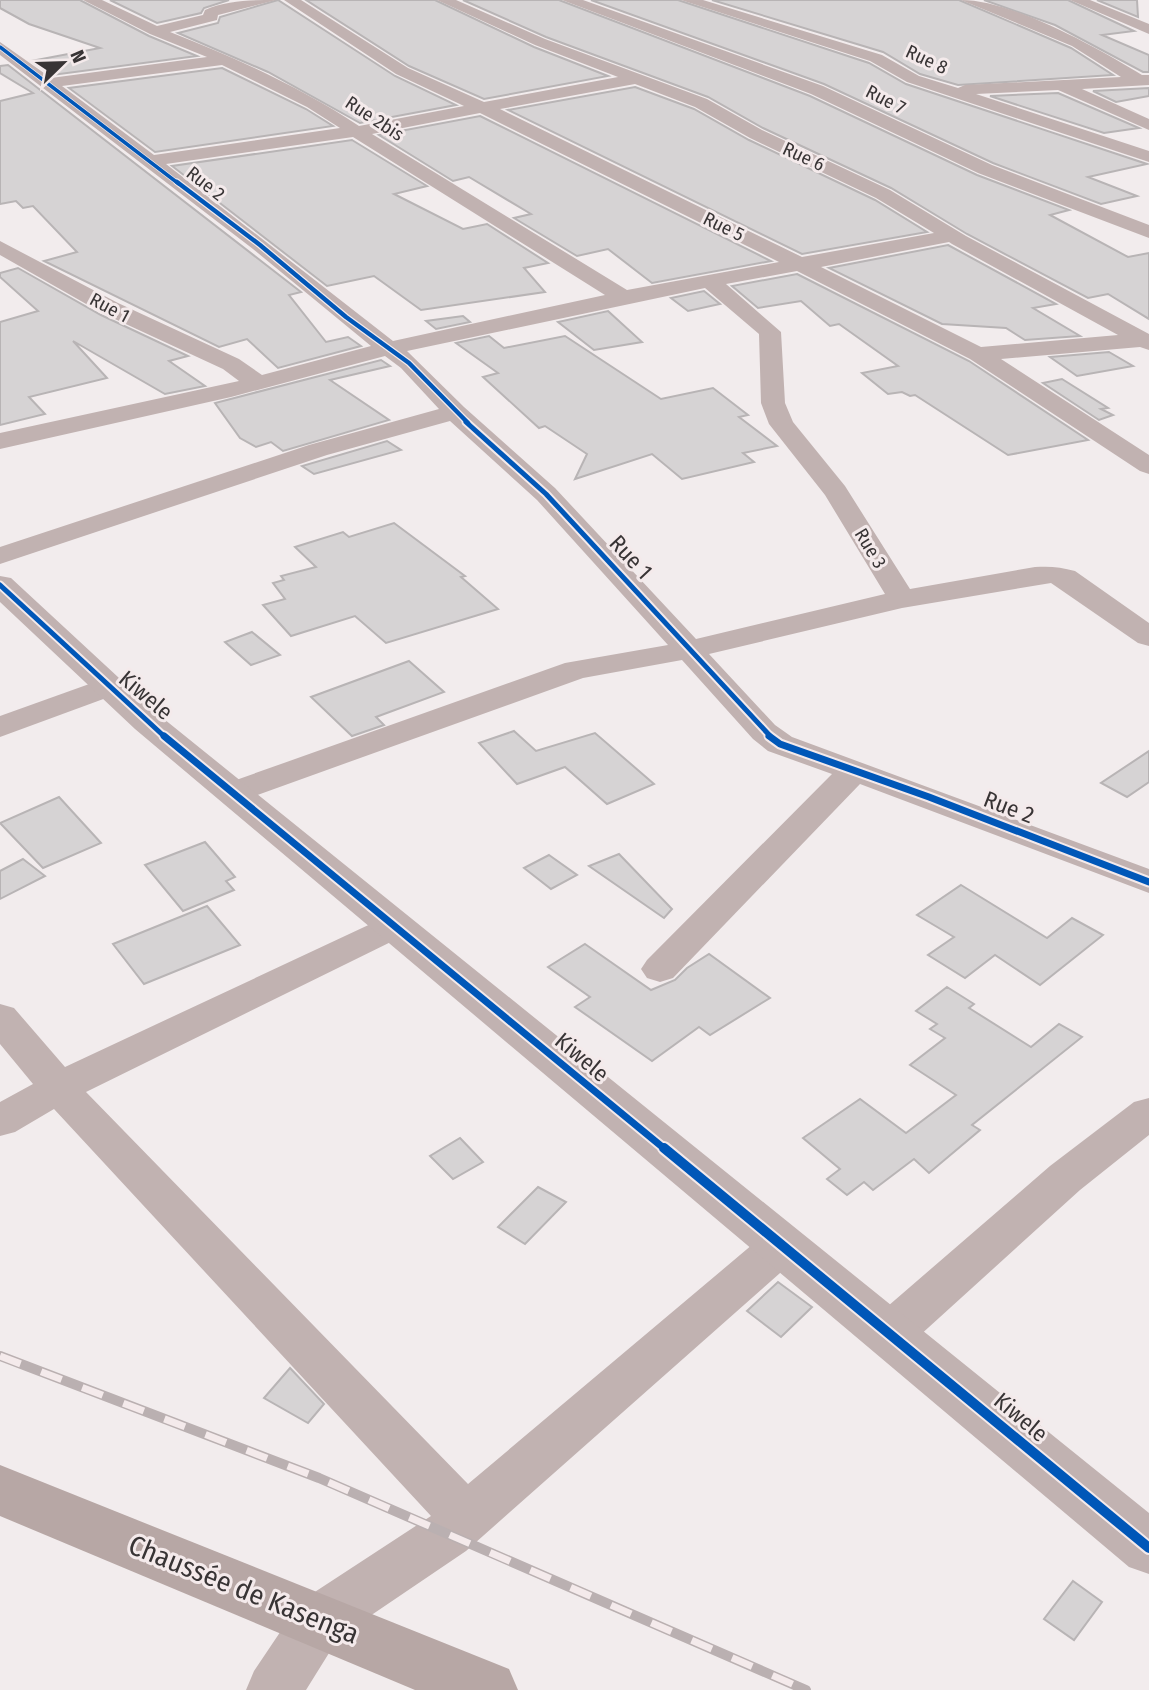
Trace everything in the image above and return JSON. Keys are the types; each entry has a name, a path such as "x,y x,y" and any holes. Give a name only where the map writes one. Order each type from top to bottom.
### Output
{"main road":[{"name":"Chaussée de Kasenga","path":"0,1490 320,1619 487,1690"}],"street":[{"name":"Rue 2bis","path":"90,0 289,91 359,131 419,173 624,296"},
{"path":"155,31 212,17 210,13 214,11 264,0"},
{"name":"Rue 5","path":"291,0 402,71 801,264 978,354 1149,466"},
{"name":"Rue 6","path":"444,0 540,42 701,103 756,134 856,180 933,222 951,236 1147,341"},
{"name":"Rue 7","path":"569,0 817,90 985,169 1149,232"},
{"name":"Rue 8","path":"688,0 868,55 887,62 905,75 951,92 1149,157"},
{"path":"968,0 1077,43 1145,81"},
{"path":"1077,0 1149,29"},
{"name":"Rue 2","path":"0,47 18,63 51,83 390,348"},
{"path":"51,83 225,60"},
{"path":"152,161 359,131 639,78"},
{"path":"951,92 999,86 1062,86 1145,81"},
{"path":"1062,86 1149,125"},
{"path":"0,441 258,383 390,348 624,296 951,236"},
{"name":"Rue 1","path":"0,247 119,312 231,364 258,383"},
{"name":"Rue 3","path":"709,281 770,332 773,403 780,424 836,492 902,599"},
{"path":"978,354 1147,341"},
{"name":"Rue 1","path":"390,348 545,494 764,732 792,751 855,770"},
{"path":"0,556 318,450 455,412"},
{"path":"234,792 576,670 689,650 902,599 1035,576 1058,575 1071,581 1149,637"},
{"name":"Kiwele","path":"0,585 106,687 1149,1548"},
{"path":"0,727 106,687"},
{"path":"660,969 855,770"},
{"name":"Rue 2","path":"855,770 1149,882"},
{"path":"0,1121 58,1088 393,926"},
{"path":"0,1018 58,1088 467,1518"},
{"path":"890,1333 1065,1178 1149,1113"},
{"path":"274,1690 320,1619 449,1534 781,1246"}],"building":[{"path":"0,0 80,0 149,36 197,56 52,75 31,61 100,48 29,24 0,8"},
{"path":"110,0 229,0 204,8 201,13 157,23"},
{"path":"278,0 395,76 456,105 360,123 268,72 178,33 218,23 220,17"},
{"path":"306,0 435,0 534,47 608,76 484,99 409,66"},
{"path":"463,0 559,0 810,96 977,175 1069,210 1050,215 1128,257 1149,253 1149,319 1108,294 1088,298 967,234 891,188 763,128 708,97 546,37"},
{"path":"591,0 678,0 869,63 906,84 1147,164 1088,177 1137,196 1101,204 993,163 824,84"},
{"path":"712,0 959,0 1071,48 1113,75 958,85 920,74 883,52"},
{"path":"984,0 1068,0 1134,31 1102,35 1149,55 1149,72 1143,72 1055,25"},
{"path":"1097,0 1137,0 1138,17"},
{"path":"8,65 301,292 289,295 326,342 348,337 361,346 278,368 247,339 219,347 44,261 77,252 33,206 23,208 16,201 0,204 0,101 33,93 0,73 0,66"},
{"path":"222,68 306,109 333,126 155,152 69,88"},
{"path":"635,87 694,109 749,140 875,200 927,232 802,254 508,110"},
{"path":"1149,88 1149,96 1116,102 1093,91"},
{"path":"1058,93 1139,128 1104,133 990,96"},
{"path":"480,116 771,261 652,283 608,249 577,256 514,218 531,214 469,177 453,181 379,135"},
{"path":"352,140 427,186 394,194 463,229 487,224 548,263 524,268 545,292 421,310 374,276 327,286 172,166"},
{"path":"948,245 1056,304 1033,308 1080,336 1025,340 1006,328 942,324 829,268"},
{"path":"18,268 101,315 188,356 169,361 205,386 165,394 73,341 107,378 29,397 45,414 0,425 0,322 38,311 0,277 0,273"},
{"path":"797,274 969,361 1088,440 1008,455 915,395 902,392 888,394 862,373 898,366 839,324 830,326 801,301 758,308 732,286"},
{"path":"704,291 720,304 688,311 671,298"},
{"path":"608,311 642,342 594,350 558,322"},
{"path":"463,316 470,322 436,329 426,321"},
{"path":"489,336 504,348 565,336 661,399 713,388 748,415 739,417 777,446 743,453 754,462 682,479 652,454 575,479 587,454 545,426 539,428 483,377 498,373 456,343"},
{"path":"1109,352 1133,366 1077,376 1050,357"},
{"path":"381,360 390,366 330,380 389,420 283,451 271,442 256,447 240,438 215,403"},
{"path":"1062,379 1108,408 1101,409 1113,415 1099,420 1043,383"},
{"path":"387,441 401,450 314,474 302,466"},
{"path":"394,523 465,576 461,577 498,609 386,643 355,616 291,636 263,605 285,599 273,583 284,580 281,576 316,567 295,547 343,532 349,537"},
{"path":"252,632 280,655 251,665 225,642"},
{"path":"409,661 444,692 376,717 384,725 352,736 311,697"},
{"path":"514,731 536,751 595,733 654,784 607,804 565,767 517,784 479,743"},
{"path":"1149,751 1149,782 1127,797 1101,783"},
{"path":"59,797 101,843 43,868 0,823"},
{"path":"205,842 235,877 226,881 234,890 183,911 145,865"},
{"path":"619,854 672,909 664,918 589,866"},
{"path":"549,855 577,875 551,889 524,868"},
{"path":"23,859 45,876 0,899 0,871"},
{"path":"961,885 1047,938 1072,918 1103,935 1040,985 995,955 965,978 928,955 954,937 917,915"},
{"path":"207,906 240,945 144,984 113,944"},
{"path":"585,944 651,990 675,980 687,968 709,954 770,998 710,1035 699,1027 652,1061 575,1007 590,997 548,967"},
{"path":"947,987 974,1004 969,1008 1031,1047 1059,1024 1082,1037 972,1125 980,1130 929,1173 914,1159 873,1190 864,1182 847,1195 827,1179 840,1169 803,1138 860,1099 906,1133 956,1095 910,1065 945,1038 930,1029 937,1024 916,1011"},
{"path":"460,1138 483,1162 453,1179 430,1156"},
{"path":"538,1187 566,1202 525,1244 498,1227"},
{"path":"778,1282 812,1307 781,1337 747,1311"},
{"path":"290,1368 324,1404 308,1423 264,1398"},
{"path":"1073,1581 1102,1602 1074,1640 1044,1619"}],"railway":[{"path":"0,1356 319,1478 806,1690"}],"cycle path":[{"path":"0,47 260,245 346,317 409,363 455,412 546,494 764,732 780,744 929,797 1149,882"},
{"path":"0,585 147,722 1149,1548"}]}
